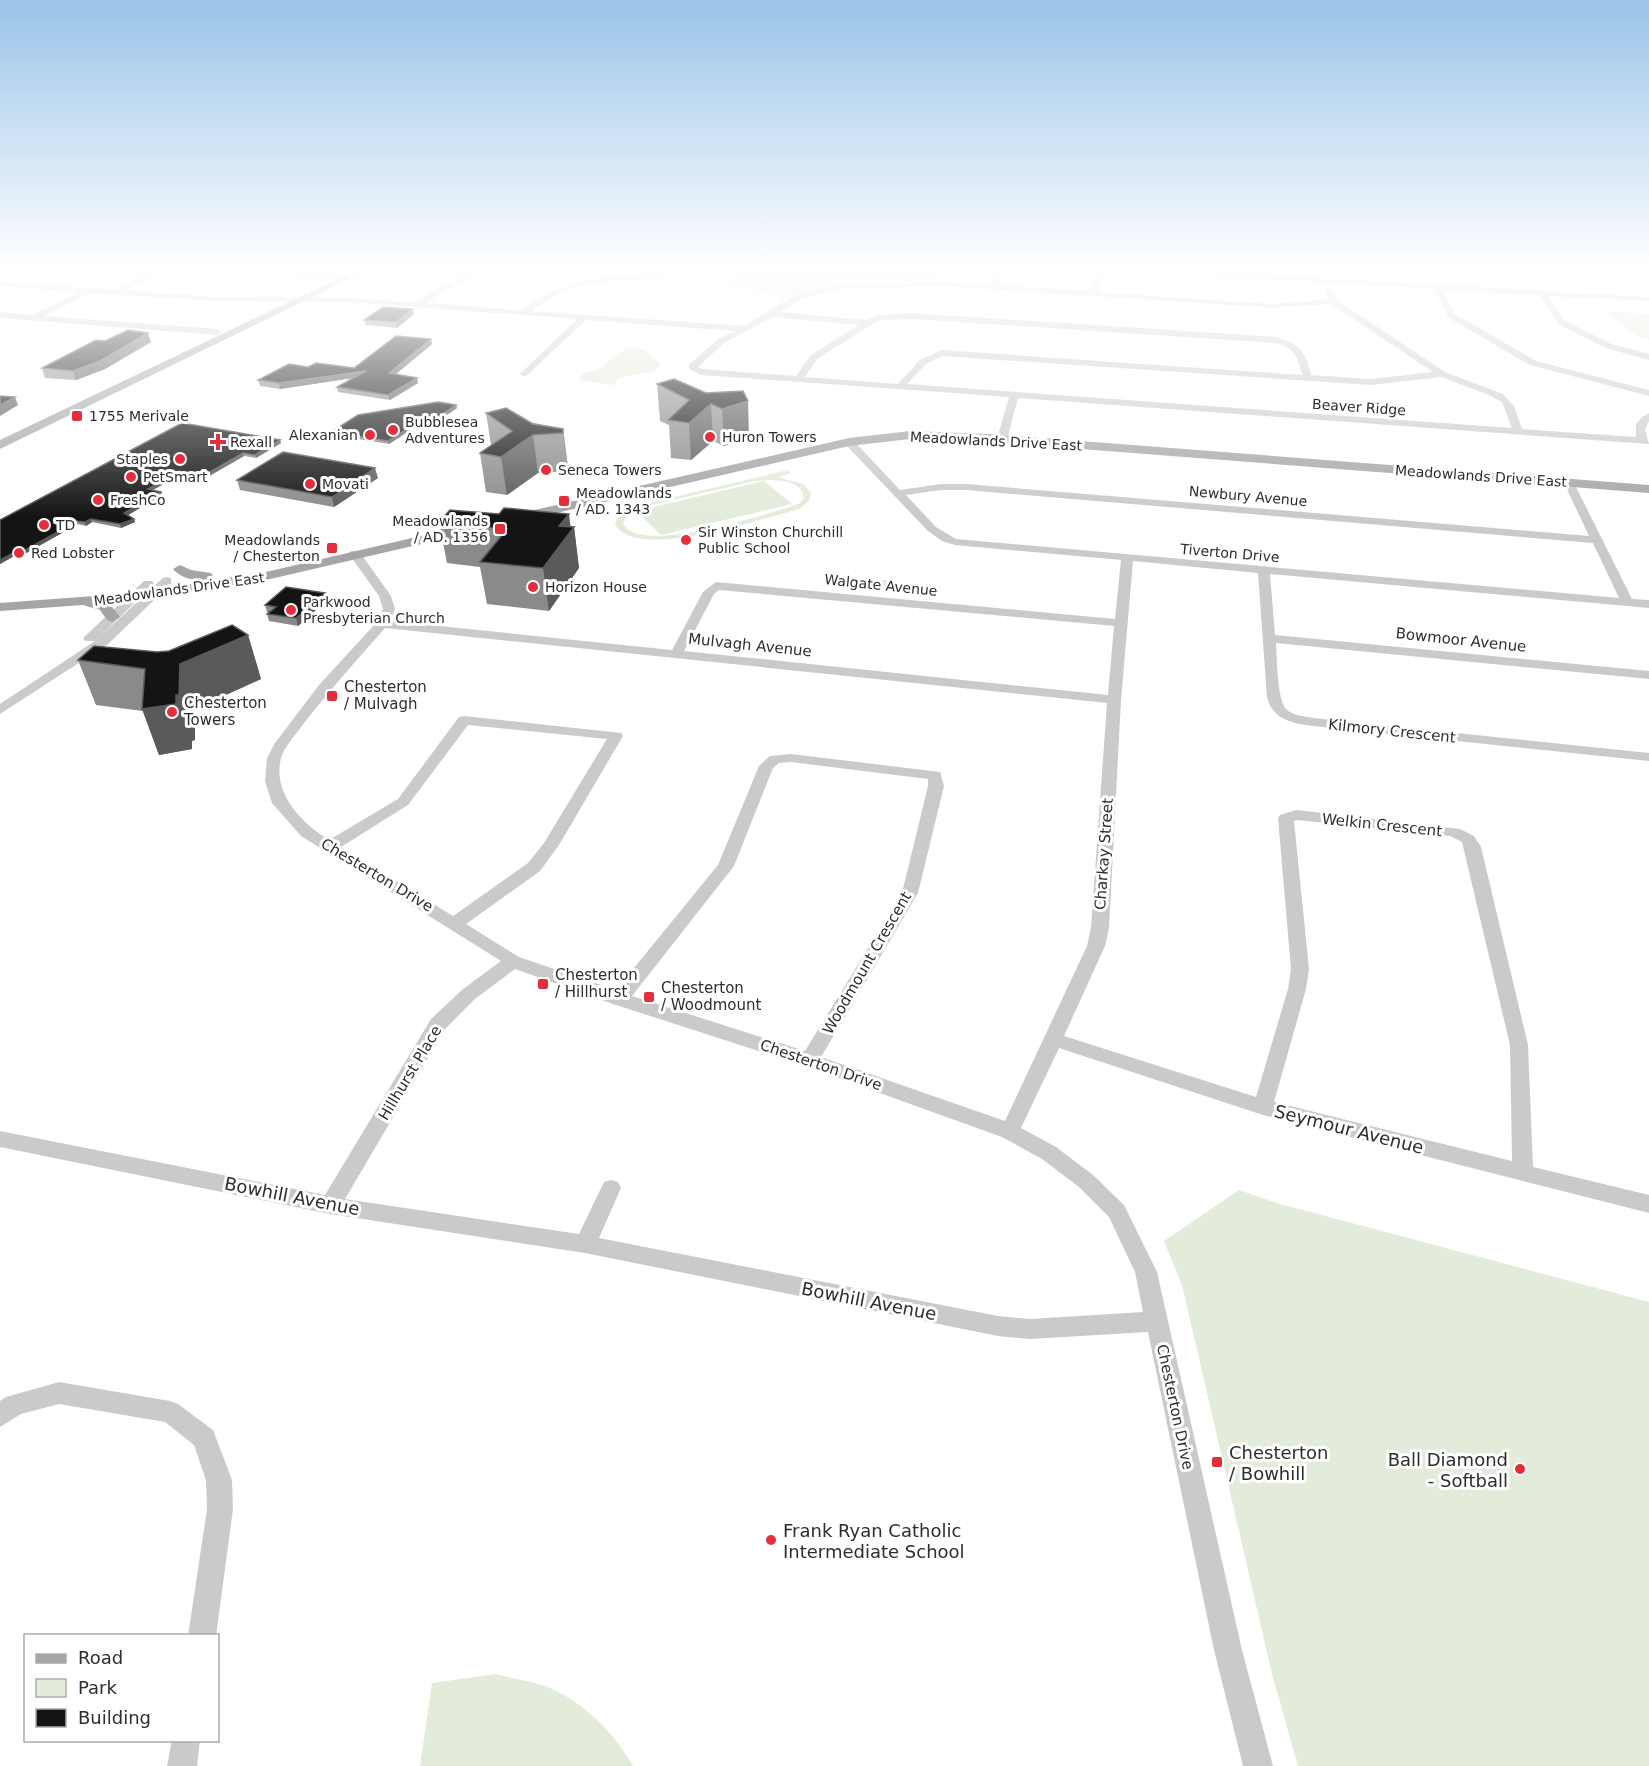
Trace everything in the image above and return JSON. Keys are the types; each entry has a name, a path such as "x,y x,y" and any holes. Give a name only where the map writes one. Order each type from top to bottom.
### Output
{"main road":[{"path":"0,446 179,352"},
{"path":"0,437 188,352"},
{"name":"Meadowlands Drive East","path":"504,521 849,442 910,435 1002,439 1649,489"},
{"name":"Meadowlands Drive East","path":"0,607 134,597 167,581 355,554 482,526"},
{"name":"Meadowlands Drive East","path":"0,596 152,589 266,576 340,560 355,554"},
{"path":"180,568 187,574 206,576"},
{"path":"88,602 106,607 112,617"}],"street":[{"path":"525,374 548,352"},
{"name":"Beaver Ridge","path":"708,352 692,367 701,372 1646,441"},
{"path":"800,379 814,357 821,352"},
{"path":"1301,352 1307,377"},
{"path":"1410,352 1455,381 1504,399 1510,407 1518,431"},
{"path":"1515,352 1533,363 1649,393"},
{"path":"1632,352 1649,357"},
{"path":"901,386 911,371 933,356 952,353 1371,382 1442,374"},
{"path":"1002,439 1014,395"},
{"path":"1646,441 1639,429 1641,422 1649,416"},
{"name":"Tiverton Drive","path":"849,442 933,529 946,539 969,544 1649,604"},
{"path":"1569,483 1627,602"},
{"name":"Newbury Avenue","path":"898,493 941,487 966,487 1596,540"},
{"path":"355,554 385,596 389,609 381,624"},
{"name":"Charkay Street","path":"1010,1131 1096,946 1100,928 1114,700 1127,559"},
{"name":"Kilmory Crescent","path":"1264,571 1276,707 1282,714 1295,719 1649,757"},
{"name":"Walgate Avenue","path":"677,653 710,592 716,586 1121,623"},
{"path":"0,710 103,641 152,589"},
{"path":"62,667 134,597"},
{"name":"Mulvagh Avenue","path":"381,624 1114,700"},
{"name":"Chesterton Drive","path":"381,624 324,688 282,743 274,758 273,781 280,803 307,833 513,961 619,999 809,1060 1010,1131 1049,1153 1086,1180 1117,1211 1146,1272 1228,1650 1258,1766"},
{"name":"Bowmoor Avenue","path":"1270,638 1649,675"},
{"path":"329,847 403,802 464,720 616,736 551,845 534,867 455,923"},
{"name":"Woodmount Crescent","path":"619,999 726,866 766,766 775,759 791,758 935,775 936,786 910,893 809,1060"},
{"name":"Welkin Crescent","path":"1263,1107 1297,989 1300,969 1286,818 1296,815 1454,832 1468,839 1473,847 1519,1045 1523,1173"},
{"name":"Hillhurst Place","path":"330,1205 438,1024 469,994 513,961"},
{"name":"Seymour Avenue","path":"1053,1039 1263,1107 1649,1204"},
{"name":"Bowhill Avenue","path":"0,1139 330,1205 585,1244 998,1326 1030,1329 1157,1321"},
{"path":"585,1244 611,1188"},
{"path":"0,1416 14,1405 59,1393 170,1413 204,1438 219,1480 220,1509 202,1634"},
{"path":"182,1766 186,1742"}],"green space":[{"path":"621,352 647,352 661,366 651,372 619,378 611,385 579,380 582,374 597,370"},
{"path":"788,470 791,473 778,477 803,484 811,493 809,501 799,509 731,528 673,539 647,539 627,535 615,524 618,517 632,507","holes":["771,480 797,486 804,498 800,503 787,508 726,525 674,535 651,536 633,532 623,523 628,513 638,508 755,481"]},
{"path":"764,481 792,504 661,535 636,511"},
{"path":"875,579 908,583 904,593 870,589"},
{"path":"1239,1190 1280,1204 1649,1302 1649,1766 1298,1766 1273,1678 1182,1285 1164,1241"},
{"path":"496,1674 544,1686 575,1702 608,1731 633,1766 420,1766 432,1683"}],"building":[{"path":"72,352 115,352 73,371 42,368"},
{"path":"374,352 414,352 389,373 417,378 388,395 337,387 366,371 279,383 258,380 289,364 308,367 316,363 354,368"},
{"path":"674,379 706,393 743,391 748,401 722,409 711,404 689,423 668,420 689,400 657,384"},
{"path":"0,396 15,397 0,405"},
{"path":"438,402 456,405 428,424 418,422 388,441 331,432 358,415"},
{"path":"506,408 533,424 563,429 563,433 533,435 501,457 480,453 512,431 486,413"},
{"path":"182,423 280,440 255,455 243,453 203,476 179,471 148,489 161,492 124,513 134,519 120,524 91,519 85,522 77,521 20,553 15,552 0,560 0,520"},
{"name":"Movati","path":"283,452 375,468 332,497 237,480"},
{"path":"504,508 569,514 559,526 574,527 543,568 480,562 507,529 439,522 450,510 499,514"},
{"name":"Parkwood Presbyterian Church","path":"286,587 325,593 296,618 267,614 276,607 265,605"},
{"path":"232,625 248,635 180,664 179,695 176,695 176,704 142,709 145,669 78,660 94,646 169,651"}],"place":[{"name":"1755 Merivale","path":"77,416"},
{"name":"Bubblesea Adventures","path":"393,430"},
{"name":"Alexanian","path":"370,435"},
{"name":"Huron Towers","path":"710,437"},
{"name":"Rexall","path":"218,442"},
{"name":"Staples","path":"180,459"},
{"name":"Seneca Towers","path":"546,470"},
{"name":"PetSmart","path":"131,477"},
{"name":"Movati","path":"310,484"},
{"name":"FreshCo","path":"98,500"},
{"name":"Meadowlands / AD. 1343","path":"564,501"},
{"name":"TD","path":"44,525"},
{"name":"Meadowlands / AD. 1356","path":"500,529"},
{"name":"Sir Winston Churchill Public School","path":"686,540"},
{"name":"Meadowlands / Chesterton","path":"332,548"},
{"name":"Red Lobster","path":"19,553"},
{"name":"Horizon House","path":"533,587"},
{"name":"Parkwood Presbyterian Church","path":"291,610"},
{"name":"Chesterton / Mulvagh","path":"332,696"},
{"name":"Chesterton Towers","path":"172,712"},
{"name":"Chesterton / Hillhurst","path":"543,984"},
{"name":"Chesterton / Woodmount","path":"649,997"},
{"name":"Chesterton / Bowhill","path":"1217,1462"},
{"name":"Ball Diamond - Softball","path":"1520,1469"},
{"name":"Frank Ryan Catholic Intermediate School","path":"771,1540"}]}
